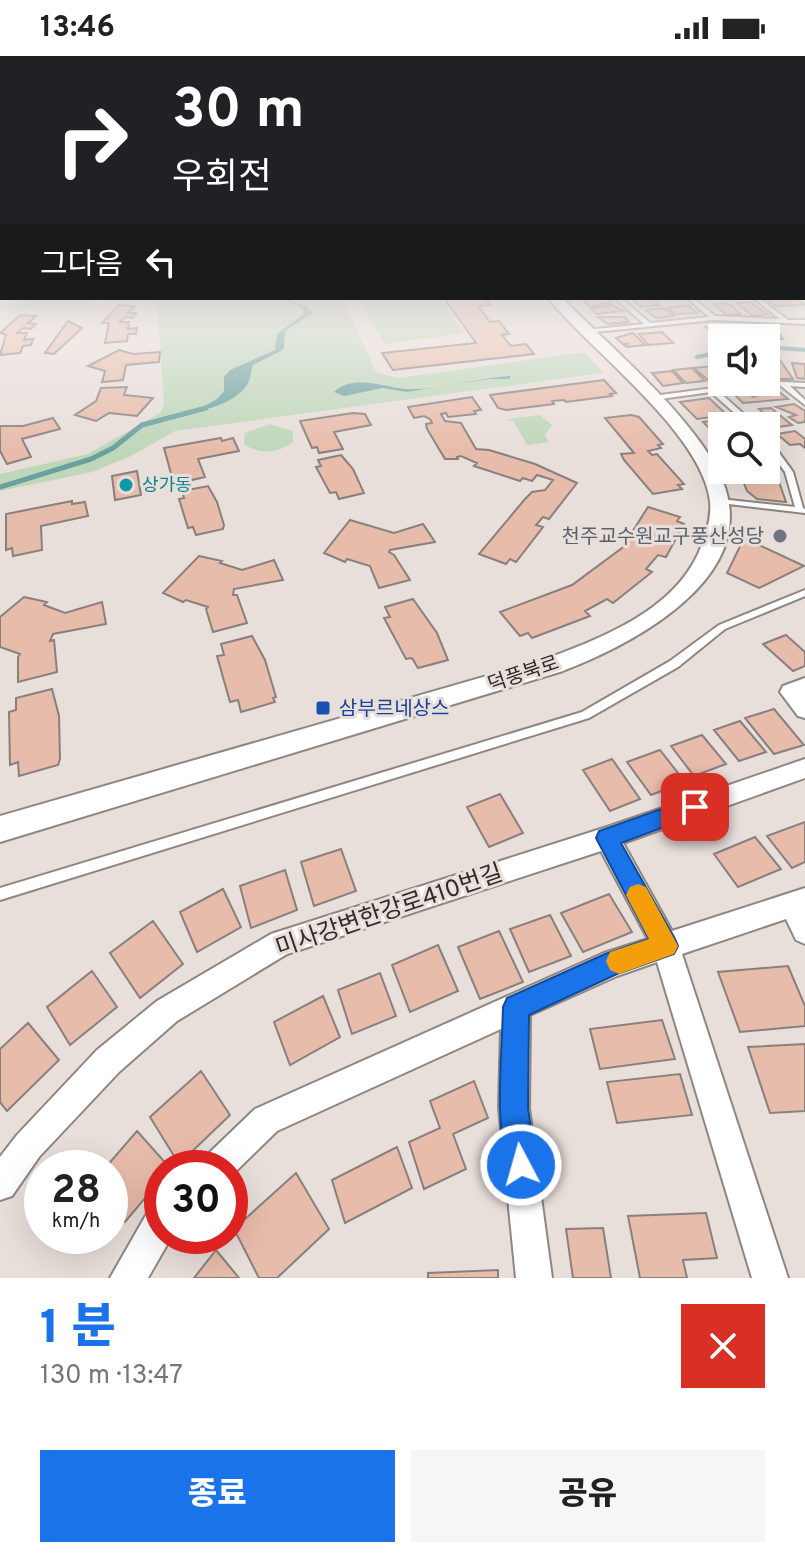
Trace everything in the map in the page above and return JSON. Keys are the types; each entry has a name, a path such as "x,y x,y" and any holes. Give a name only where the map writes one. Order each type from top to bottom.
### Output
{"street":[{"path":"591,337 653,398 699,452 720,501"},
{"name":"덕풍북로","path":"0,829 173,781 510,678 610,642 635,630 686,589 698,573 716,535 720,501"},
{"path":"805,686 790,692 805,710"},
{"name":"미사강변한강로410번길","path":"0,1184 28,1146 108,1061 167,1011 280,943 607,838 805,768"},
{"path":"607,838 666,946 770,1278"},
{"path":"235,1150 266,1120 614,963 799,902 805,931"},
{"path":"516,1007 514,1108 534,1278"},
{"path":"128,1278 144,1251"}],"lane":[{"path":"780,382 805,385"},
{"path":"780,382 805,403"},
{"path":"653,398 708,391"},
{"path":"720,396 737,412"},
{"path":"720,501 802,509 790,475 780,461"},
{"path":"790,475 805,476"},
{"path":"0,894 585,715 674,664 722,627 805,593"}],"green space":[{"path":"160,337 360,337 376,372 398,378 585,352 603,373 175,431 131,456 92,472 0,491 0,474 88,454 160,413 164,405"},
{"path":"380,337 435,337 384,344"},
{"path":"540,415 552,425 545,435 549,442 527,445 514,422 507,419"},
{"path":"269,424 293,431 293,442 269,451 256,450 244,444 245,433"}],"water":[{"path":"277,337 285,337 281,351 253,365 242,391 220,405 196,411 217,399 224,391 224,377 230,370 275,350"},
{"path":"510,376 510,379 458,384 484,379"},
{"path":"359,383 405,389 436,387 407,392 383,388 344,396 334,392"}],"building":[{"path":"5,337 33,339 31,345 23,346 20,353 0,355"},
{"path":"56,337 72,337 54,354 45,353"},
{"path":"106,337 128,337 127,341 105,343"},
{"path":"472,337 504,337 511,346 526,344 534,354 393,370 382,353 476,343"},
{"path":"637,337 645,345 627,347 624,345 629,344 623,344 616,338"},
{"path":"641,337 667,337 673,343 648,345"},
{"path":"119,350 133,354 160,352 159,362 126,365 123,380 102,382 105,371 88,366"},
{"path":"780,360 793,379 780,379"},
{"path":"792,363 805,364 805,379 797,378"},
{"path":"708,367 708,380 694,368"},
{"path":"692,368 705,381 686,383 673,370"},
{"path":"672,371 683,383 663,386 652,373"},
{"path":"604,380 616,393 610,394 612,396 552,401 554,404 506,410 498,408 490,395"},
{"path":"127,387 124,395 153,398 137,416 109,413 96,421 75,415 96,401 101,388"},
{"path":"780,392 788,399 743,403 736,396 780,396"},
{"path":"472,397 481,410 474,411 476,414 448,417 446,413 441,414 445,421 461,423 476,449 535,464 577,483 549,519 543,517 536,525 543,527 516,562 510,559 506,564 479,554 532,492 545,490 553,480 537,475 532,481 523,478 520,481 474,466 477,463 461,456 445,459 427,429 426,424 432,423 430,419 424,416 414,418 408,407"},
{"path":"709,398 724,412 708,412 708,418 697,419 680,402"},
{"path":"794,404 805,411 805,422 798,423 789,417 796,415 776,407"},
{"path":"771,408 776,412 763,412 759,409"},
{"path":"365,414 371,425 334,432 343,449 319,453 317,447 312,448 300,421"},
{"path":"780,415 792,425 780,427"},
{"path":"639,417 663,444 658,445 661,448 648,451 652,455 657,454 684,484 678,485 682,489 653,494 624,460 621,454 634,453 605,418"},
{"path":"53,418 60,429 22,439 31,457 7,464 0,451 0,426 23,426"},
{"path":"795,431 805,439 805,448 800,444 790,445 780,434"},
{"path":"221,438 222,441 233,438 239,451 198,459 205,477 179,483 177,476 172,477 164,448"},
{"path":"341,455 353,469 364,493 339,499 336,492 330,493 316,467 321,466 318,460"},
{"name":"상가동","path":"137,471 141,495 115,500 112,476"},
{"path":"744,484 780,484 786,502 757,499"},
{"path":"208,486 224,525 223,529 196,535 193,527 188,528 179,499 184,498 182,491"},
{"path":"72,501 72,504 85,502 88,516 41,526 42,550 13,556 12,548 6,550 6,514"},
{"path":"648,507 680,517 677,521 684,524 666,557 658,555 646,569 652,572 613,603 607,599 585,611 590,616 532,638 528,633 520,636 500,612 572,585 622,548"},
{"path":"350,520 394,533 423,524 435,542 390,550 410,580 379,588 370,566 347,559 345,562 324,553"},
{"path":"744,538 804,566 759,588 727,573"},
{"path":"199,556 242,570 274,560 283,580 234,589 233,595 237,595 247,623 213,632 208,607 186,600 183,602 163,593"},
{"path":"24,597 47,602 44,605 65,613 102,602 106,624 53,634 50,641 54,640 57,672 18,682 20,654 0,647 0,617"},
{"path":"413,599 437,633 448,660 418,668 412,658 406,659 384,618 390,617 385,607"},
{"path":"786,635 805,652 805,666 793,671 763,644"},
{"path":"252,636 265,660 276,697 273,698 275,702 241,712 238,700 230,702 217,656 224,655 221,644"},
{"path":"52,689 59,716 58,765 19,776 18,762 10,765 9,712 16,710 16,698"},
{"path":"774,709 804,745 774,754 745,718"},
{"path":"740,721 766,752 739,761 714,730"},
{"path":"702,735 726,764 694,776 671,746"},
{"path":"660,750 685,782 651,795 627,762"},
{"path":"612,759 640,799 610,811 583,770"},
{"path":"500,794 523,833 489,847 467,807"},
{"path":"805,822 805,862 792,868 767,836"},
{"path":"755,837 781,869 738,887 714,854"},
{"path":"341,849 356,891 314,906 301,862"},
{"path":"285,870 297,910 251,928 240,886"},
{"path":"223,889 241,927 197,952 180,912"},
{"path":"609,894 632,932 583,952 561,913"},
{"path":"550,915 571,956 529,972 510,929"},
{"path":"153,921 183,964 140,998 110,953"},
{"path":"499,931 523,982 480,999 458,947"},
{"path":"438,945 458,991 410,1012 392,965"},
{"path":"788,966 805,1006 805,1026 740,1032 718,972"},
{"path":"92,971 117,1007 70,1045 47,1007"},
{"path":"380,973 396,1016 352,1034 338,990"},
{"path":"323,996 340,1037 290,1065 274,1022"},
{"path":"662,1020 675,1059 600,1069 590,1029"},
{"path":"28,1023 59,1060 7,1111 0,1102 0,1049"},
{"path":"805,1044 805,1111 770,1113 748,1047"},
{"path":"201,1071 230,1115 194,1150 170,1150 150,1117"},
{"path":"680,1074 692,1115 617,1123 607,1082"},
{"path":"474,1081 488,1118 453,1134 466,1169 424,1189 409,1142 440,1128 430,1101"},
{"path":"137,1131 154,1150 144,1150 144,1199 128,1218 128,1150 121,1150"},
{"path":"397,1147 412,1188 345,1223 332,1180"},
{"path":"296,1173 329,1229 277,1278 259,1278 247,1254 248,1216"},
{"path":"706,1213 717,1258 683,1260 687,1278 640,1278 628,1216"},
{"path":"603,1228 611,1278 573,1278 566,1229"},
{"path":"213,1254 219,1254 239,1278 194,1278"},
{"path":"498,1270 498,1278 428,1278 428,1273"}],"waterway":[{"path":"780,348 805,350"},
{"path":"697,357 708,355"},
{"path":"0,487 91,459 113,448 142,425 206,408"}],"slow traffic":[{"path":"619,961 666,946 638,895"}],"place":[{"name":"상가동","path":"126,485"},
{"name":"천주교수원교구풍산성당","path":"780,536"},
{"name":"삼부르네상스","path":"323,708"}],"route":[{"path":"521,1165 514,1108 516,1007 614,963 666,946 607,838 695,807"}]}
